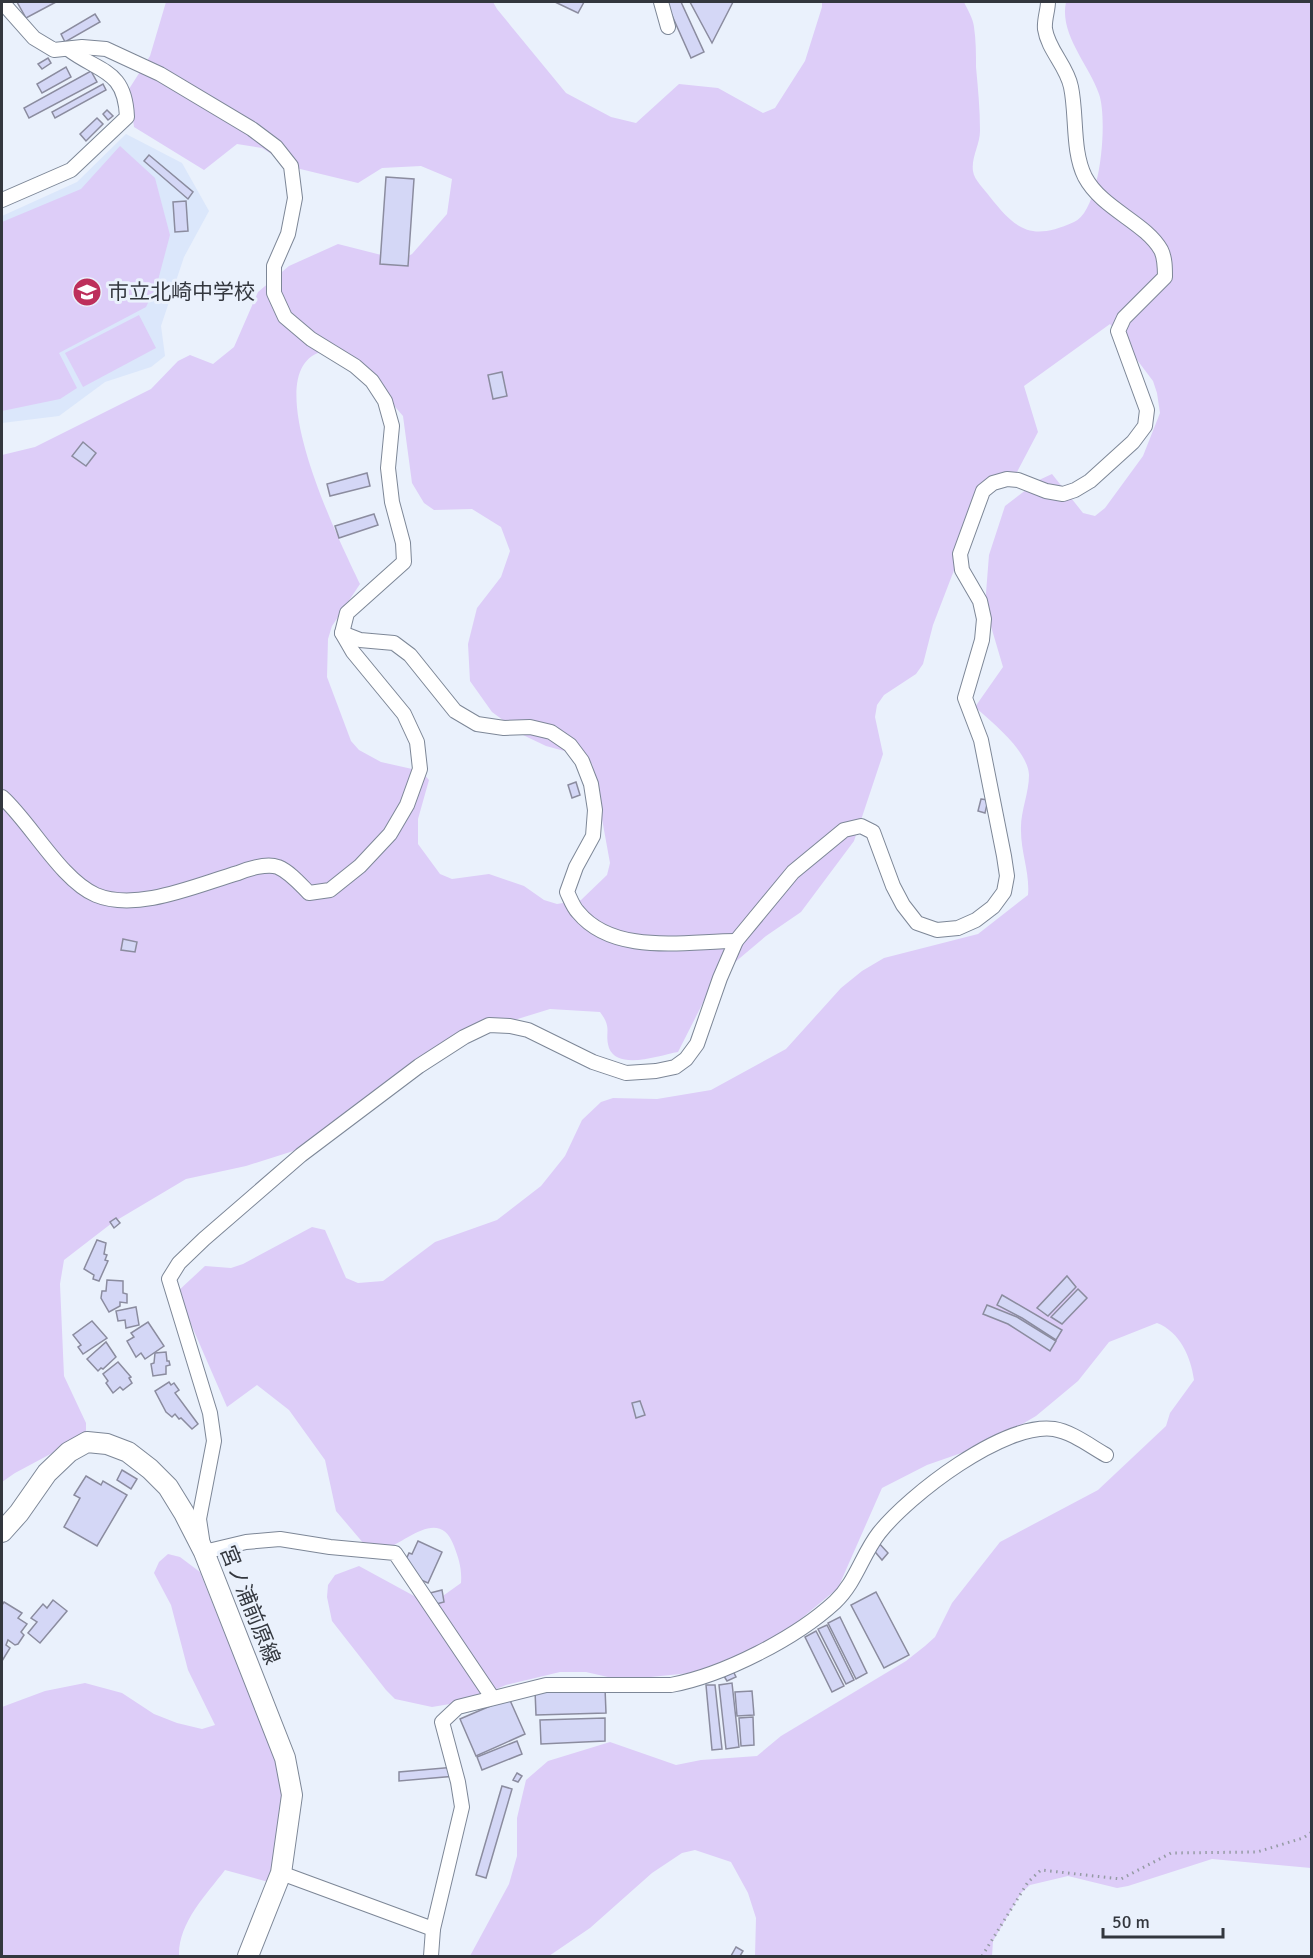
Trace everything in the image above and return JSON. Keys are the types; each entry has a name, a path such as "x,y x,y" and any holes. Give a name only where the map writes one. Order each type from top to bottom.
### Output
{"main road":[{"name":"宮ノ浦前原線","path":"2,1532 19,1513 47,1473 69,1452 87,1442 108,1443 128,1452 168,1487 204,1552 285,1758 292,1795 281,1873 248,1956"}],"street":[{"path":"2,2 34,38 54,50 106,49 160,74 252,129 276,147 291,166 295,198 288,234 274,266 274,293 285,317 310,339 355,366 372,381 385,402 392,426 388,468 392,502 403,543 404,562 347,613 342,633 353,652 404,714 417,742 420,769 407,805 390,834 360,866 330,890 309,894 291,876 276,866 251,868 170,894 131,901 97,895 77,883 2,796"},
{"path":"661,2 668,27"},
{"path":"492,1697 395,1553 330,1547 280,1539 246,1542 204,1552 199,1519 214,1441 210,1413 169,1279 179,1263 204,1239 302,1155 419,1066 464,1037 489,1025 528,1030 593,1062 626,1073 675,1067 686,1059 697,1044 720,978 736,941 793,872 844,830 861,826 873,832 903,905 917,923 937,930 958,928 976,920 993,907 1004,892 1007,876 1004,856 981,740 964,698 982,639 984,619 980,601 962,570 960,554 983,491 993,483 1007,479 1018,480 1046,491 1063,494 1075,490 1090,481 1116,458 1133,442 1145,426 1147,410 1118,331 1124,318 1165,277 1161,250 1148,236 1098,194 1085,177 1078,152 1071,87 1065,68 1053,49 1045,29 1048,2"},
{"path":"2,200 71,170 127,117 126,101 121,86 113,75 83,60 68,49"},
{"path":"342,633 360,640 394,643 410,655 455,711 477,724 504,728 530,727 551,732 570,745 582,760 591,784 595,810 593,836 576,867 567,892 577,911 593,927 615,937 640,942 673,944 736,941"},
{"path":"431,1956 433,1929 462,1807 458,1782 442,1722 458,1707 546,1685 671,1685 691,1681 729,1667 799,1629 835,1602 848,1588 880,1531 905,1506 981,1450 1012,1436 1039,1428 1051,1428 1063,1431 1106,1455"},
{"path":"281,1873 433,1929"}],"path":[{"path":"982,1956 1028,1882 1041,1870 1121,1879 1171,1853 1257,1852 1303,1838 1311,1832"}],"shaded area":[{"path":"166,2 493,2 566,93 611,117 636,123 679,84 718,88 763,113 775,108 805,61 822,2 964,2 974,27 976,42 980,136 973,161 974,174 1000,209 1017,225 1036,231 1047,231 1074,222 1083,214 1091,200 1096,183 1102,142 1102,106 1099,94 1071,38 1065,14 1066,2 1311,2 1311,1868 1212,1859 1117,1888 1068,1876 1030,1885 1021,1893 993,1941 992,1956 755,1956 756,1918 748,1893 731,1862 695,1850 682,1853 652,1873 590,1928 549,1956 470,1956 509,1884 517,1856 517,1818 526,1780 548,1761 610,1742 676,1765 701,1760 757,1756 781,1736 906,1661 925,1646 935,1637 952,1603 1000,1542 1098,1490 1166,1426 1170,1413 1194,1380 1187,1354 1172,1332 1157,1323 1109,1342 1078,1381 1036,1416 990,1443 927,1465 882,1488 838,1588 767,1647 720,1670 621,1680 586,1672 560,1672 506,1685 468,1701 432,1707 395,1699 386,1690 332,1621 327,1597 328,1585 335,1575 359,1566 427,1603 440,1598 461,1583 459,1560 448,1535 440,1529 422,1530 384,1550 370,1551 336,1511 325,1460 289,1410 257,1385 227,1407 177,1292 205,1266 231,1268 243,1264 312,1227 325,1230 346,1278 358,1283 383,1281 435,1242 497,1220 541,1186 565,1156 582,1120 601,1102 613,1098 657,1099 711,1090 786,1049 841,988 862,971 884,958 978,934 1028,895 1021,831 1029,782 1027,766 1016,747 975,707 1003,667 985,606 989,555 1005,506 1039,480 1052,474 1083,513 1095,516 1105,508 1143,456 1160,413 1157,393 1153,381 1110,324 1024,386 1038,432 1017,472 989,494 966,539 933,625 923,664 916,674 884,695 877,705 875,717 883,754 854,841 801,912 766,936 715,979 678,1052 640,1060 621,1059 609,1048 606,1023 600,1012 550,1009 469,1034 410,1064 356,1119 309,1146 246,1166 186,1179 112,1223 64,1260 60,1284 64,1376 86,1423 86,1435 2,1482 2,455 35,447 151,389 178,361 190,355 213,364 234,347 258,292 289,266 338,244 401,260 412,254 447,214 452,179 421,166 382,168 358,183 292,167 262,148 237,144 204,170 134,127 129,89 150,56","holes":["325,351 352,357 403,416 412,483 424,503 434,510 472,509 501,527 510,551 501,577 477,608 468,644 470,681 492,712 523,735 546,746 579,755 592,764 610,863 607,875 581,900 557,904 544,900 524,886 489,874 452,879 440,874 418,844 418,819 429,780 421,771 381,762 359,750 351,741 327,677 328,639 332,626 360,584 337,534 308,458 299,421 297,388 305,363"]},
{"name":"市立北崎中学校","path":"126,134 182,163 209,211 184,257 161,326 165,356 151,367 105,382 59,416 2,423 2,216 77,182"},
{"name":"市立北崎中学校","path":"120,146 155,178 170,235 157,284 146,307 59,353 77,388 60,399 2,411 2,222 81,189"},
{"path":"139,315 156,348 83,387 65,353"},
{"path":"168,1554 180,1557 200,1572 241,1674 282,1758 289,1822 279,1885 225,1870 188,1921 183,1932 179,1956 2,1956 2,1707 45,1691 85,1683 122,1693 154,1714 177,1723 202,1729 215,1725 188,1670 171,1605 154,1573 159,1562"}],"building":[{"path":"17,2 56,2 26,18"},
{"path":"555,2 584,2 578,13"},
{"path":"666,2 681,2 704,52 691,58"},
{"path":"690,2 733,2 712,43"},
{"path":"95,14 100,22 65,42 61,34"},
{"path":"48,58 51,63 42,69 38,64"},
{"path":"66,67 71,77 42,93 37,84"},
{"path":"91,71 97,82 29,118 24,108"},
{"path":"103,84 106,90 55,118 52,112"},
{"path":"107,110 113,116 108,120 103,114"},
{"path":"97,118 103,124 86,141 80,134"},
{"path":"149,155 193,192 188,199 144,161"},
{"path":"386,177 414,179 408,266 380,264"},
{"path":"186,201 188,231 175,232 173,202"},
{"path":"502,372 507,396 493,399 488,375"},
{"path":"83,442 96,453 86,466 72,456"},
{"path":"367,473 370,486 330,496 327,484"},
{"path":"374,514 378,525 339,538 335,526"},
{"path":"576,782 580,795 572,798 568,785"},
{"path":"981,799 988,800 985,813 978,811"},
{"path":"123,939 137,942 135,952 121,950"},
{"path":"116,1218 120,1223 114,1228 110,1222"},
{"path":"97,1240 106,1243 104,1254 107,1255 105,1260 108,1261 99,1281 93,1279 94,1275 84,1269"},
{"path":"1067,1276 1076,1287 1048,1316 1037,1308"},
{"path":"107,1280 123,1281 123,1293 127,1294 127,1303 120,1302 120,1306 109,1312 101,1298 102,1291 106,1291"},
{"path":"1078,1289 1087,1298 1062,1324 1051,1317"},
{"path":"1002,1295 1062,1330 1056,1340 997,1305"},
{"path":"987,1305 1017,1317 1056,1341 1050,1351 1008,1324 983,1314"},
{"path":"136,1307 139,1325 126,1328 125,1320 118,1321 116,1311"},
{"path":"92,1321 107,1338 83,1354 78,1347 81,1345 73,1335"},
{"path":"148,1322 164,1346 145,1359 141,1353 136,1357 127,1341 134,1337 131,1333"},
{"path":"106,1342 116,1357 98,1371 87,1359"},
{"path":"166,1352 170,1365 166,1366 166,1374 153,1376 151,1364 154,1363 155,1353"},
{"path":"118,1362 131,1377 129,1378 132,1383 123,1390 120,1387 113,1393 103,1374"},
{"path":"169,1382 171,1385 174,1383 179,1390 175,1393 198,1424 192,1429 175,1414 172,1417 166,1412 155,1391"},
{"path":"640,1401 645,1415 636,1418 632,1403"},
{"path":"122,1470 137,1479 131,1489 117,1480"},
{"path":"86,1476 101,1485 103,1481 127,1495 97,1546 64,1527 80,1498 74,1495"},
{"path":"418,1541 442,1552 428,1583 405,1573 403,1566"},
{"path":"877,1541 888,1553 882,1560 871,1547"},
{"path":"442,1590 444,1602 425,1607 422,1595"},
{"path":"876,1592 909,1655 884,1668 851,1605"},
{"path":"53,1600 67,1611 40,1643 28,1633 37,1622 31,1618 43,1604 47,1608"},
{"path":"4,1602 22,1613 18,1618 27,1624 21,1632 24,1635 18,1644 15,1645 8,1640 6,1645 10,1648 2,1661 2,1605"},
{"path":"840,1617 867,1673 856,1679 828,1623"},
{"path":"827,1625 854,1680 846,1684 818,1629"},
{"path":"816,1631 844,1686 832,1692 805,1637"},
{"path":"729,1663 736,1677 727,1681 719,1668"},
{"path":"732,1683 739,1747 726,1749 719,1685"},
{"path":"706,1685 715,1685 722,1749 712,1750"},
{"path":"605,1688 606,1713 536,1715 535,1690"},
{"path":"752,1691 754,1715 737,1716 735,1692"},
{"path":"509,1698 525,1734 476,1756 460,1719"},
{"path":"753,1717 754,1745 741,1746 739,1718"},
{"path":"605,1718 605,1741 541,1744 540,1720"},
{"path":"517,1741 522,1754 482,1770 477,1757"},
{"path":"455,1767 456,1776 399,1781 399,1772"},
{"path":"517,1773 522,1776 518,1782 513,1780"},
{"path":"502,1786 512,1789 486,1878 476,1875"},
{"path":"736,1947 743,1951 740,1956 731,1956"}],"place":[{"name":"市立北崎中学校","path":"87,292"}]}
